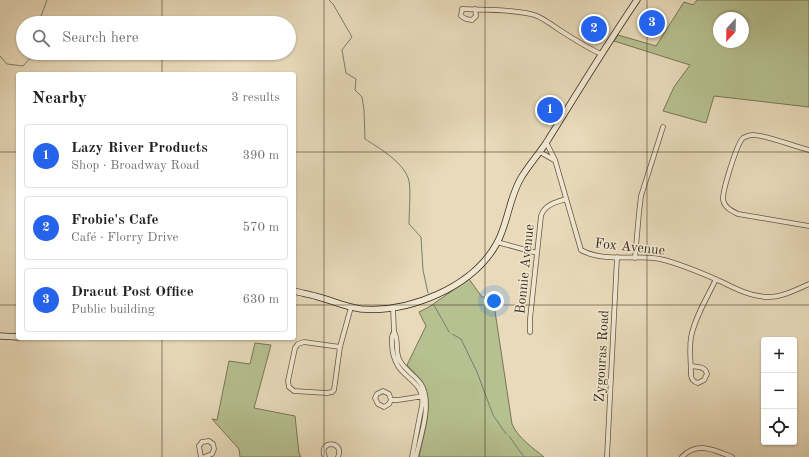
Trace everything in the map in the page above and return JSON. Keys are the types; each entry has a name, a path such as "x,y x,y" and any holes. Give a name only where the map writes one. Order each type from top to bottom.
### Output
{"main road":[{"path":"296,292 315,296 351,307 370,309 393,308 421,301 438,294 469,275 484,261 497,242 520,180 540,152 601,54 637,0"},
{"path":"0,336 16,337"}],"street":[{"path":"475,10 524,12 536,15 590,49 601,54"},
{"path":"635,258 638,212 641,196 663,127"},
{"path":"809,150 761,136 752,135 742,139 736,150 723,200 729,210 738,214 809,226"},
{"name":"Fox Avenue","path":"546,142 555,160 581,250 588,254 617,257 657,258 716,279 741,291 757,296 768,297 782,295 809,284"},
{"path":"540,152 555,160"},
{"name":"Bonnie Avenue","path":"530,332 537,253 543,211 550,205 566,199"},
{"path":"497,242 537,253"},
{"name":"Zygouras Road","path":"607,457 617,257"},
{"path":"691,366 704,369 707,376 704,380 699,383 693,380 691,376 691,366 691,342 693,329 716,279"},
{"path":"340,347 304,342 298,344 295,348 288,381 289,387 294,391 332,392 335,387 340,347 351,307"},
{"path":"393,308 394,332 392,336 394,356 398,366 408,374 424,396 416,445 416,457"},
{"path":"391,400 424,396"},
{"path":"201,457 199,446 206,440 213,444 214,449 212,454 204,457"},
{"path":"325,457 323,452 324,449 331,444 336,445 340,451 339,457"},
{"path":"412,457 416,445"},
{"path":"682,457 693,449 701,448 710,449 732,457"}],"green space":[{"path":"697,0 809,0 809,107 714,96 706,123 663,111 674,87 690,65 614,41 618,35 656,46 684,2 693,5"},
{"path":"469,279 482,297 493,298 512,424 518,434 544,457 419,457 427,420 428,400 423,384 407,365 426,326 419,312 429,307"},
{"path":"255,343 271,345 254,408 295,416 299,453 301,457 240,457 239,449 212,419 217,420 229,361 250,364"}],"waterway":[{"path":"41,16 47,0"},
{"path":"329,0 333,4 352,37 342,50 346,73 356,79 355,90 362,97 365,139 384,151 397,162 407,174 410,185 409,224 421,237 423,270 428,293"},
{"path":"0,56 7,64 23,66 29,60"},
{"path":"434,305 449,332"},
{"path":"452,334 461,339 477,372 493,415 506,434"},
{"path":"509,436 524,457"}],"place":[{"name":"Dracut Post Office","path":"652,23"},
{"name":"Frobie's Cafe","path":"594,29"},
{"name":"Lazy River Products","path":"550,110"}]}
